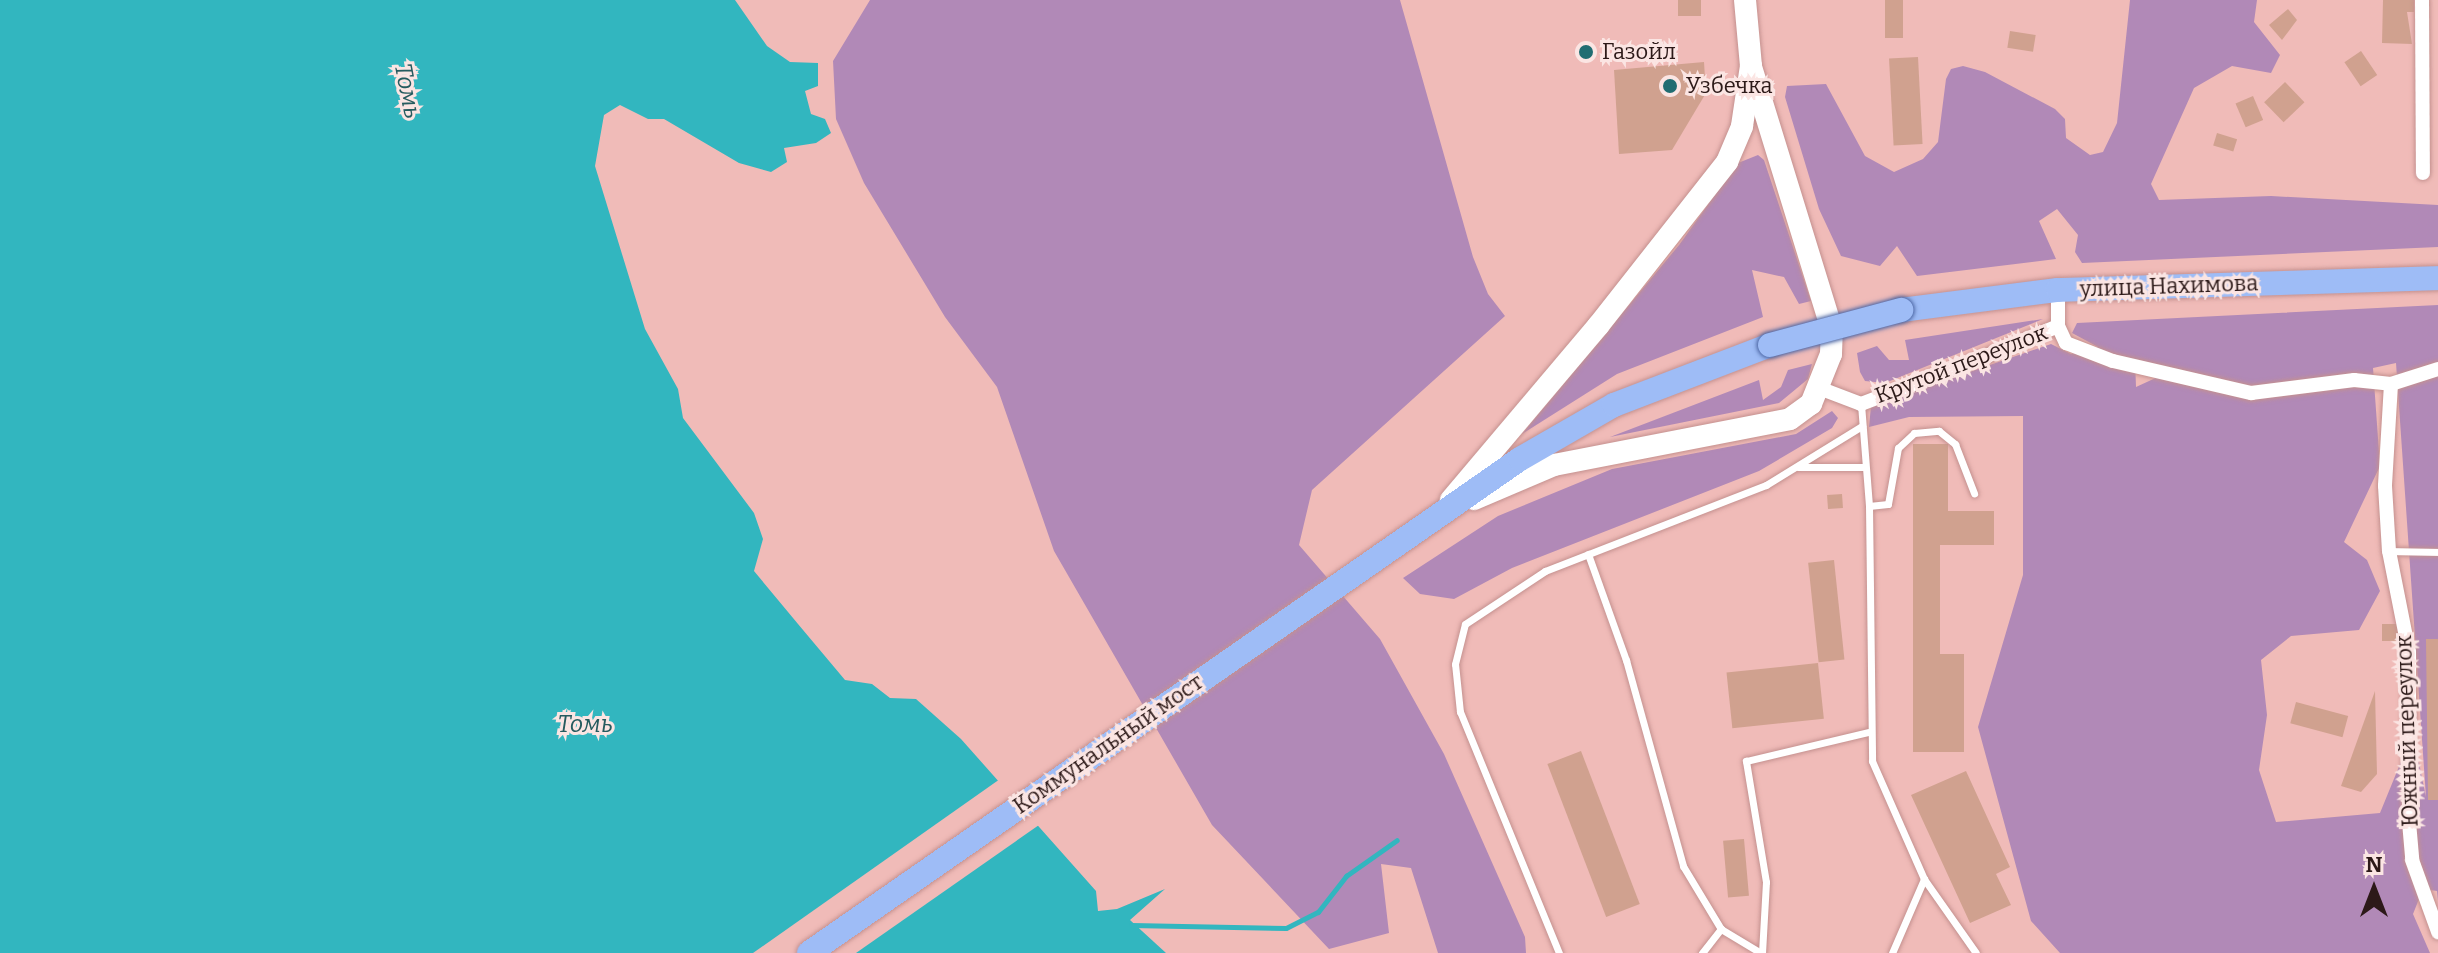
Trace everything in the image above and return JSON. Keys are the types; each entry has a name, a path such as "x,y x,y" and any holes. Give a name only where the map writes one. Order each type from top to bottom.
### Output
{"main road":[{"path":"1440,513 1554,465 1790,419 1811,404 1831,354 1832,330 1751,66 1745,0"},
{"path":"1440,513 1703,196 1742,126 1751,66"},
{"name":"улица Нахимова","path":"1770,345 1901,310 2058,290 2438,278"},
{"name":"Коммунальный мост","path":"809,953 1440,513 1614,405 1770,345"}],"street":[{"path":"2422,0 2423,173"},
{"name":"Крутой переулок","path":"2058,290 2058,326 2066,343 2113,361 2220,389 2251,393 2354,380 2391,384"},
{"name":"Крутой переулок","path":"1819,388 1861,404 2058,326"},
{"path":"2391,384 2438,369"},
{"name":"Южный переулок","path":"2391,384 2385,486 2389,551 2409,652 2412,860 2438,932"}],"lane":[{"path":"1861,404 1869,506 1869,732 1872,761 1924,879 1976,953"},
{"path":"1559,953 1460,712 1455,664 1465,624 1500,595 1588,554 1766,485 1862,426"},
{"path":"1869,506 1888,504 1898,448 1914,433 1939,431 1955,444 1974,493"},
{"path":"1796,467 1864,467"},
{"path":"2389,551 2438,552"},
{"path":"1588,554 1626,660 1683,866 1721,929 1762,953 1766,882 1746,761 1869,732"},
{"path":"1892,953 1924,879"},
{"path":"1702,953 1721,929"}],"shaded area":[{"path":"870,0 1400,0 1473,257 1488,294 1505,316 1312,490 1299,545 1380,639 1444,754 1525,937 1526,953 1438,953 1411,868 1381,864 1389,933 1329,949 1212,825 1054,551 997,387 945,317 864,183 836,119 833,61"},
{"path":"2130,0 2257,0 2254,22 2280,55 2271,73 2232,66 2194,88 2151,184 2159,200 2271,196 2438,205 2438,247 2082,263 2075,252 2078,235 2057,209 2039,221 2056,259 1917,276 1897,246 1880,266 1841,256 1819,209 1785,97 1787,86 1826,84 1865,156 1894,172 1923,159 1938,142 1946,79 1951,69 1963,66 1985,72 2055,109 2065,119 2066,138 2090,155 2103,152 2117,123"},
{"path":"1758,155 1764,160 1811,301 1799,304 1784,277 1752,270 1763,317 1617,374 1522,434 1679,245 1738,163"},
{"path":"2438,305 2438,901 2437,891 2423,889 2413,914 2430,953 2060,953 2031,921 1978,727 2023,575 2023,416 1909,417 1869,427 1871,406 2051,344 2071,354 2098,347 2072,333 2077,323","holes":["2135,359 2173,370 2136,387","2396,363 2426,797 2419,763 2407,747 2380,813 2276,822 2259,770 2267,715 2261,660 2291,636 2359,630 2380,591 2367,560 2344,542 2380,466 2373,368"]},
{"path":"2043,319 1885,383 1865,381 1860,372 1857,353 1877,346 1889,360 1909,360 1905,340"},
{"path":"1812,364 1808,379 1779,403 1610,437 1759,380 1763,400 1781,387 1788,370"},
{"path":"1832,411 1838,418 1832,428 1759,471 1512,568 1454,599 1420,594 1403,578 1498,516 1612,469 1796,434"}],"water":[{"name":"Томь","path":"0,0 735,0 767,46 790,62 818,63 818,86 805,91 811,114 825,119 831,133 816,143 784,148 787,162 771,172 739,163 664,119 648,119 620,105 604,115 595,166 645,329 678,389 683,418 754,513 763,539 754,571 798,624 845,680 872,684 890,698 916,699 961,739 1096,891 1098,911 1117,909 1165,889 1130,920 1166,953 0,953"}],"pier":[{"path":"1000,779 1039,825 856,953 753,953"}],"building":[{"path":"1678,0 1701,0 1701,16 1678,16"},
{"path":"1885,0 1903,0 1903,38 1885,38"},
{"path":"2383,0 2414,0 2414,12 2407,12 2412,44 2382,43"},
{"path":"2288,9 2297,20 2282,40 2269,25"},
{"path":"2010,31 2036,35 2033,52 2007,48"},
{"path":"2361,51 2377,75 2361,86 2344,62"},
{"path":"1918,57 1923,144 1894,145 1889,59"},
{"path":"1704,62 1706,93 1672,150 1619,154 1614,70"},
{"path":"2285,82 2304,102 2284,122 2264,102"},
{"path":"2253,96 2263,120 2246,127 2236,103"},
{"path":"2217,133 2237,139 2233,152 2213,145"},
{"path":"1913,444 1948,444 1948,511 1994,511 1994,545 1940,545 1940,654 1964,654 1964,752 1913,752"},
{"path":"1842,494 1843,508 1828,509 1827,495"},
{"path":"1834,560 1844,659 1819,662 1808,563"},
{"path":"2382,624 2398,624 2398,641 2382,641"},
{"path":"2426,639 2438,639 2438,800 2428,800"},
{"path":"1818,663 1824,719 1732,728 1727,673"},
{"path":"2375,691 2377,774 2361,792 2341,786"},
{"path":"2296,702 2348,716 2342,737 2290,723"},
{"path":"1581,751 1640,904 1606,917 1547,764"},
{"path":"1966,771 2010,867 1996,874 2011,905 1970,923 1911,795"},
{"path":"1744,839 1749,896 1728,898 1723,841"}],"waterway":[{"path":"1131,925 1286,928 1318,912 1346,876 1397,840"}],"place":[{"name":"Газойл","path":"1586,52"},
{"name":"Узбечка","path":"1670,86"}]}
